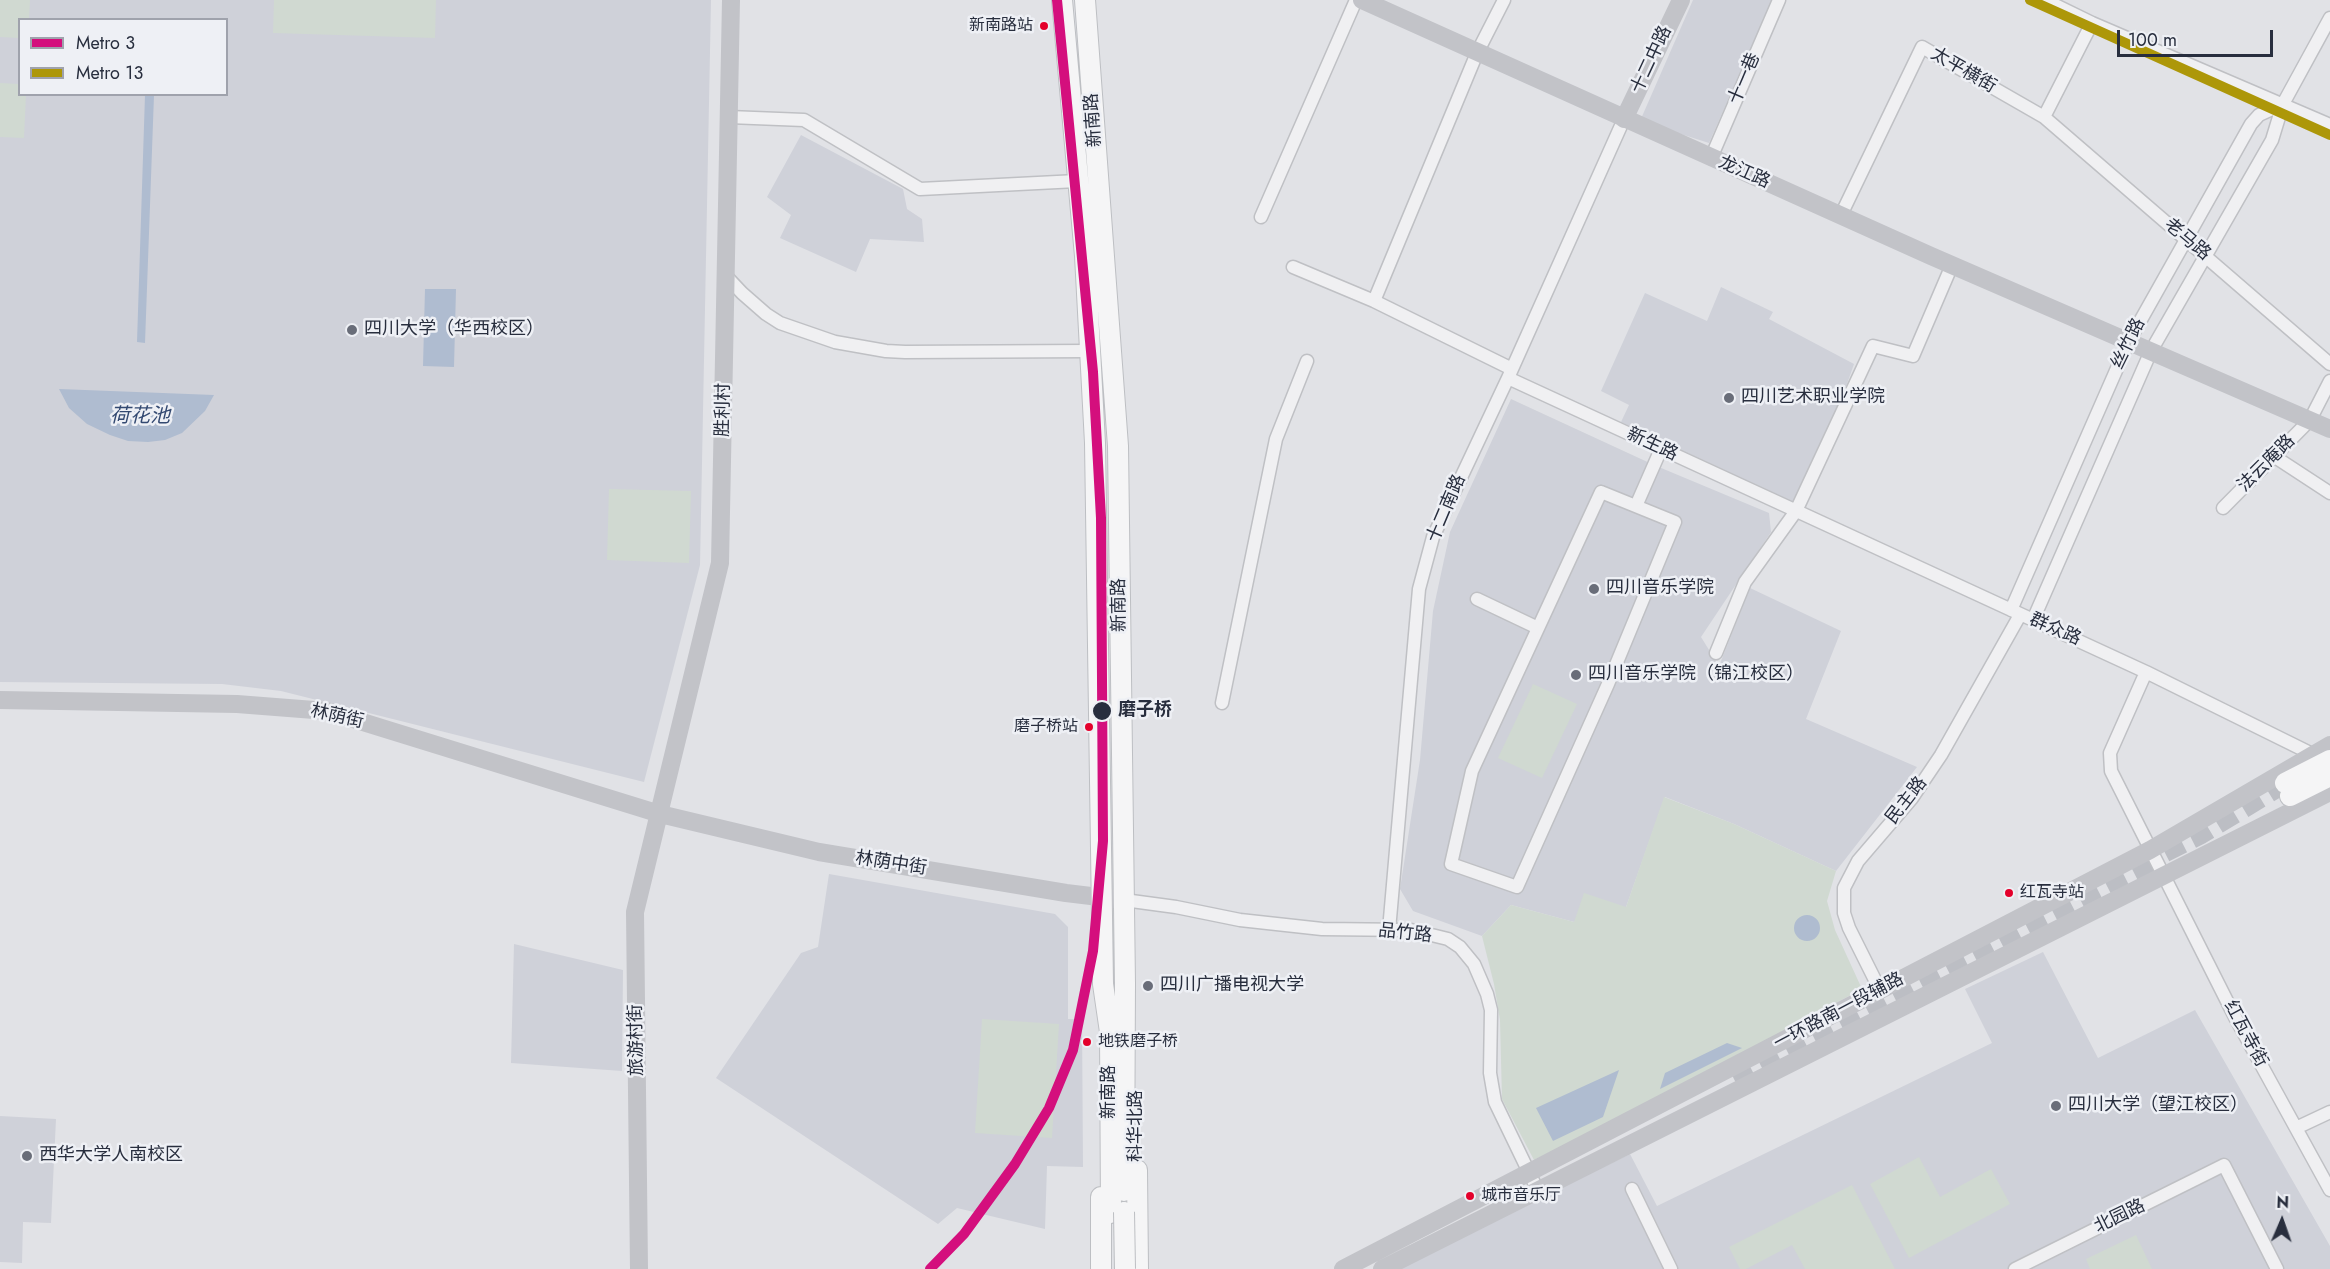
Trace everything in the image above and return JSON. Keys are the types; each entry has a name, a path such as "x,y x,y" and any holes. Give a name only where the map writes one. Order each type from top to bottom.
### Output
{"main road":[{"name":"新南路","path":"1062,0 1085,256 1095,443 1103,984 1110,1032 1117,1213"},
{"name":"新南路","path":"1085,0 1118,446 1125,984 1117,1213"},
{"path":"2321,757 2288,790 2330,776"},
{"name":"科华北路","path":"1101,1269 1100,1032 1103,984"},
{"name":"科华北路","path":"1125,984 1137,1051 1138,1269"},
{"path":"1112,1269 1117,1213"},
{"path":"1117,1213 1125,1269"},
{"path":"1101,1243 1106,1264 1120,1269 1132,1264 1137,1242"}],"street":[{"name":"胜利村","path":"660,814 720,563 731,0"},
{"path":"1261,217 1356,0"},
{"name":"龙江路","path":"1362,0 1711,158 2129,341"},
{"path":"1374,301 1477,52 1504,0"},
{"name":"十二中路","path":"1624,119 1681,0"},
{"name":"十一巷","path":"1711,158 1779,0"},
{"path":"2045,0 2092,23 2330,125"},
{"name":"丝竹路","path":"2033,620 2151,351 2272,140 2283,104 2330,18"},
{"path":"2044,117 2092,23"},
{"name":"太平横街","path":"1840,215 1922,47 2044,117"},
{"name":"丝竹路","path":"2016,612 2129,341 2251,124 2259,115 2283,104"},
{"path":"729,117 804,120 920,189 1077,181"},
{"name":"老马路","path":"2044,117 2330,363"},
{"name":"十二南路","path":"1389,930 1419,589 1433,537 1510,374 1624,119"},
{"path":"1716,653 1745,582 1796,512 1873,345 1913,356 1952,265"},
{"name":"新生路","path":"1293,267 1374,301 1510,374 1661,449 1796,512"},
{"path":"726,276 766,314 780,323 835,342 905,352 1089,351"},
{"path":"2129,341 2330,429"},
{"path":"1222,703 1276,439 1307,361"},
{"path":"2310,420 2330,381"},
{"name":"法云庵路","path":"2223,508 2310,420"},
{"path":"1636,506 1661,449"},
{"path":"2275,457 2330,493"},
{"path":"1601,492 1675,522 1608,684 1517,887 1451,864 1472,771 1538,628 1601,492"},
{"name":"群众路","path":"1796,512 2146,672 2321,757"},
{"path":"1477,599 1538,628"},
{"name":"民主路","path":"1880,990 1849,928 1844,912 1844,888 1858,861 1912,798 1941,755 2016,612"},
{"name":"红瓦寺街","path":"2146,672 2110,753 2111,771 2236,1019 2330,1190"},
{"name":"林荫街","path":"0,700 237,704 327,711 660,814"},
{"name":"一环路南一段辅路","path":"1343,1269 2150,850 2321,757 2330,745"},
{"name":"一环路南一段辅路","path":"1382,1269 2330,792"},
{"name":"林荫中街","path":"660,814 819,852 1124,900"},
{"name":"旅游村街","path":"639,1269 635,912 660,814"},
{"name":"品竹路","path":"1124,900 1251,922 1322,929 1411,930 1448,939 1460,947 1474,964 1491,1010 1490,1073 1495,1102 1538,1191"},
{"path":"2296,1128 2330,1112"},
{"name":"北园路","path":"2015,1269 2224,1165 2277,1269"},
{"path":"1632,1189 1671,1269"}],"shaded area":[{"name":"四川大学（华西校区）","path":"0,0 711,0 700,565 644,782 281,691 222,684 0,682"},
{"path":"0,0 30,0 29,18 18,18 18,38 0,37"},
{"path":"274,0 436,0 435,38 273,33"},
{"path":"1693,0 1772,0 1709,143 1640,121"},
{"path":"0,83 18,84 18,96 26,96 24,138 0,137"},
{"path":"801,135 903,189 907,209 922,219 924,242 870,239 856,272 780,238 791,215 767,197"},
{"name":"四川艺术职业学院","path":"1721,287 1773,312 1769,319 1854,364 1836,415 1794,503 1621,422 1629,405 1601,391 1645,293 1707,321"},
{"name":"四川音乐学院（锦江校区）","path":"1511,399 1654,465 1769,513 1771,532 1701,637 1719,666 1750,588 1841,631 1806,719 1917,767 1836,871 1734,824 1665,797 1626,907 1574,922 1511,905 1482,936 1413,911 1400,889 1420,760 1433,611 1450,532"},
{"path":"609,489 691,491 689,563 607,560"},
{"path":"1533,684 1577,704 1542,778 1498,758"},
{"path":"1664,797 1734,824 1836,871 1827,901 1835,930 1862,989 1628,1114 1534,1160 1502,1099 1500,1020 1482,936 1511,905 1574,922 1584,893 1626,907"},
{"path":"829,874 1055,914 1068,927 1068,1019 1082,1019 1083,1167 1047,1166 1045,1229 957,1208 938,1224 716,1078 801,953 818,947"},
{"path":"514,944 623,970 622,1071 511,1063"},
{"name":"四川大学（望江校区）","path":"2043,952 2098,1058 2195,1010 2330,1246 2330,1269 1394,1269 1630,1154 1657,1206 1992,1043 1965,989"},
{"path":"982,1019 1059,1024 1052,1138 975,1133"},
{"name":"西华大学人南校区","path":"0,1116 56,1119 51,1223 23,1222 22,1263 0,1262"},
{"path":"1919,1157 1940,1197 1991,1169 2010,1204 1909,1258 1870,1184"},
{"path":"1852,1185 1895,1269 1805,1269 1792,1245 1746,1269 1740,1269 1729,1247"},
{"path":"2136,1235 2152,1269 2090,1269 2086,1259"}],"water":[{"path":"145,96 154,96 145,343 137,342"},
{"path":"425,289 456,289 454,367 423,366"},
{"name":"荷花池","path":"59,389 214,395 205,411 182,433 165,440 148,442 128,441 87,424 69,408"},
{"path":"1807,915 1816,919 1820,928 1816,937 1807,941 1798,937 1794,928 1798,919"},
{"path":"1727,1043 1742,1048 1660,1089 1665,1073"},
{"path":"1619,1070 1603,1117 1553,1141 1536,1108"}],"tunnel":[{"path":"2138,866 2201,834 2285,783"},
{"path":"1735,1081 2155,866"}],"metro line":[{"name":"3","path":"930,1269 964,1234 1015,1164 1049,1108 1073,1050 1093,951 1103,841 1101,518 1093,372 1057,0"},
{"name":"13","path":"2030,0 2330,135"}],"place":[{"name":"新南路站","path":"1044,26"},
{"name":"四川大学（华西校区）","path":"352,330"},
{"name":"四川艺术职业学院","path":"1729,398"},
{"name":"四川音乐学院","path":"1594,589"},
{"name":"四川音乐学院（锦江校区）","path":"1576,675"},
{"name":"磨子桥","path":"1102,711"},
{"name":"磨子桥站","path":"1089,727"},
{"name":"红瓦寺站","path":"2009,893"},
{"name":"四川广播电视大学","path":"1148,986"},
{"name":"地铁磨子桥","path":"1087,1042"},
{"name":"四川大学（望江校区）","path":"2056,1106"},
{"name":"西华大学人南校区","path":"27,1156"},
{"name":"城市音乐厅","path":"1470,1196"}]}
